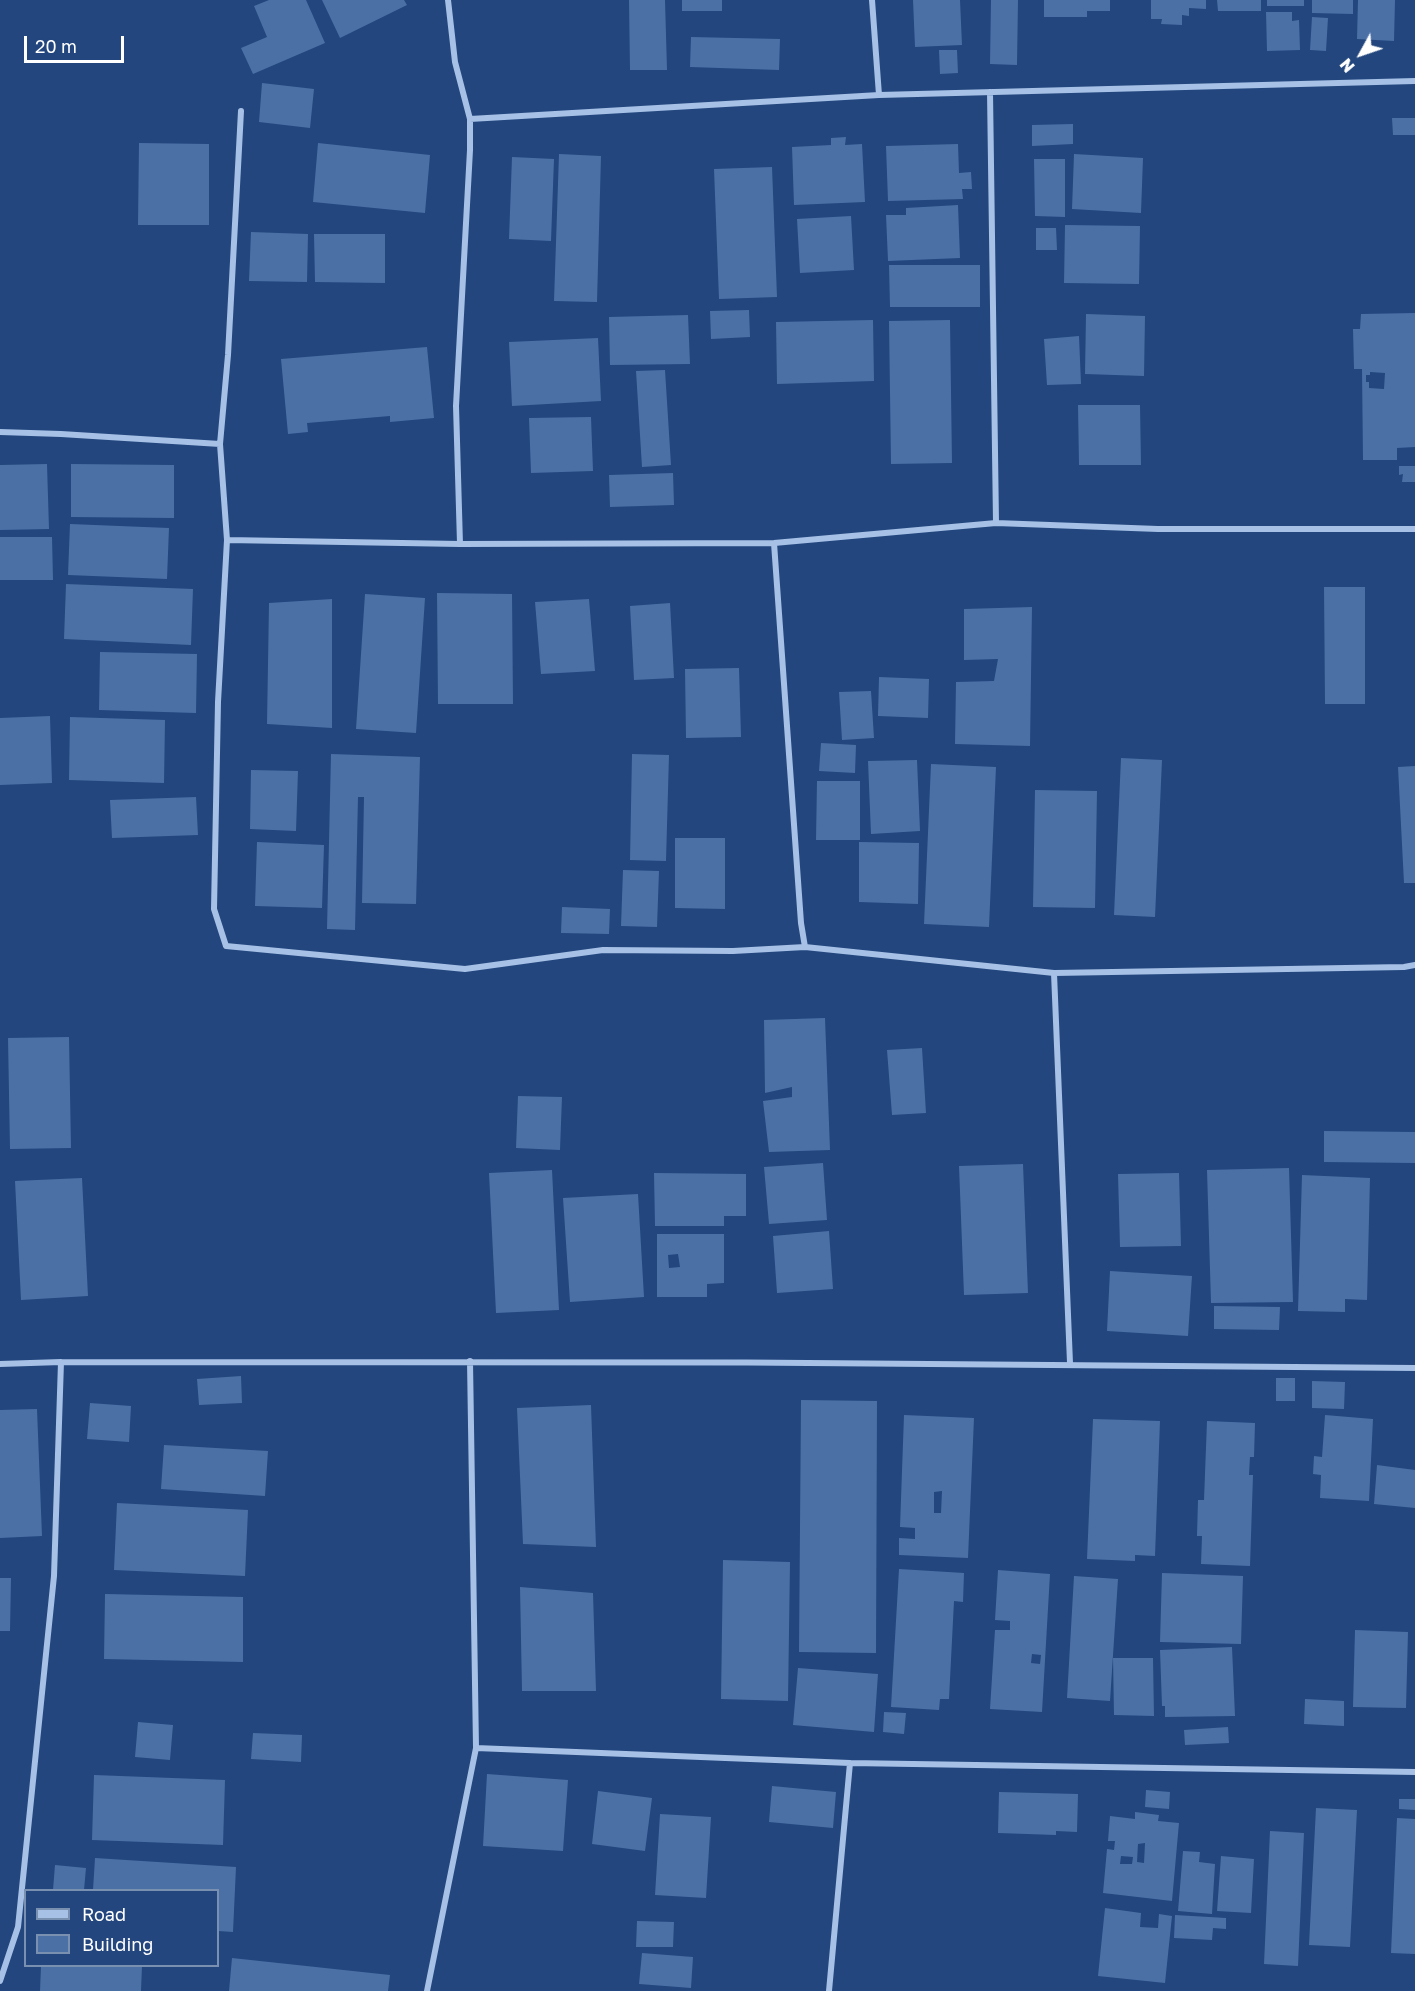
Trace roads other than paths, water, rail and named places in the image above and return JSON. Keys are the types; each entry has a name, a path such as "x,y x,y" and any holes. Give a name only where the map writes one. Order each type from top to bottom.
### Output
{"street":[{"path":"448,0 455,62 470,119 456,406 460,544"},
{"path":"872,0 879,95"},
{"path":"470,119 879,95 1415,81"},
{"path":"990,92 996,523"},
{"path":"242,111 228,355 220,444 227,540 218,702 214,909 226,946 290,954 465,969 603,950 733,951 805,947 1054,973 1415,965"},
{"path":"0,432 220,444"},
{"path":"227,540 460,544 774,543 996,523 1158,529 1415,530"},
{"path":"774,543 801,923 805,947"},
{"path":"1054,973 1070,1363"},
{"path":"427,1991 476,1748 470,1361"},
{"path":"0,1364 470,1361 1070,1363 1415,1368"},
{"path":"0,1981 18,1927 54,1576 61,1362"},
{"path":"476,1748 850,1763 1415,1772"},
{"path":"830,1991 850,1763"}]}
